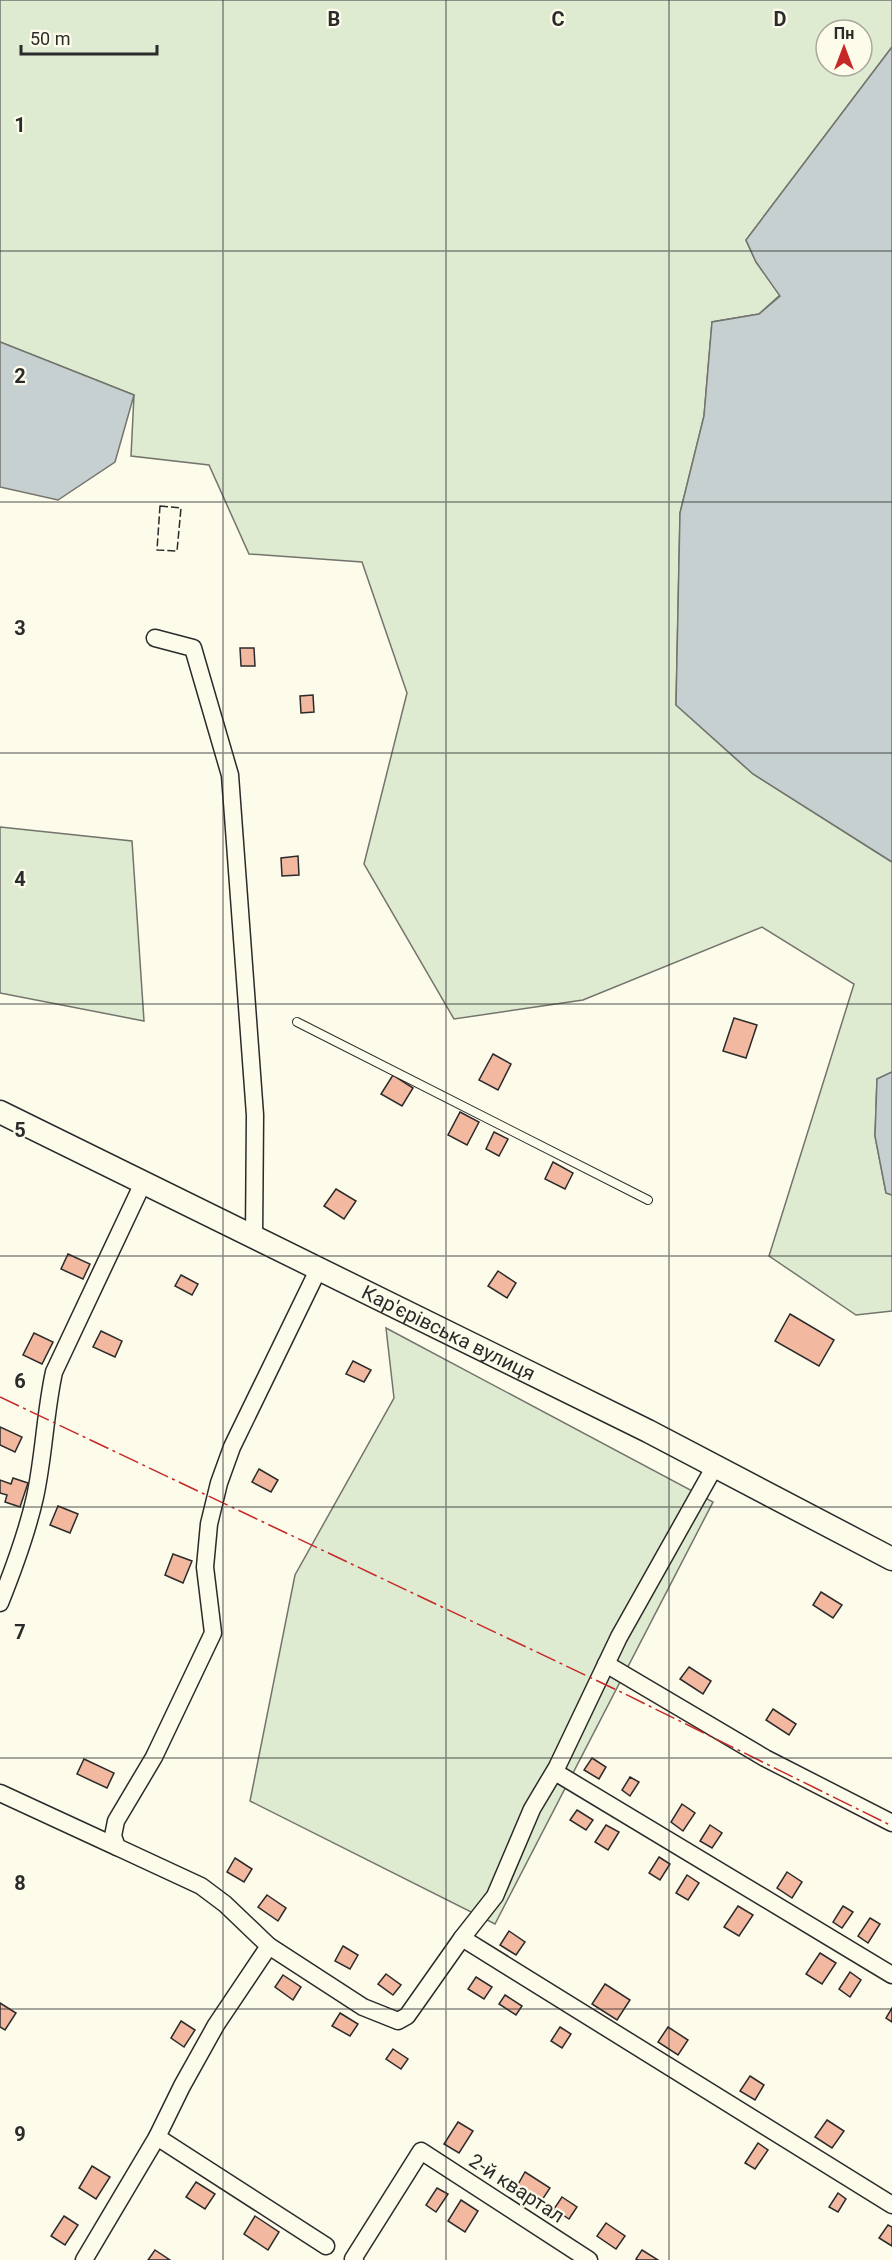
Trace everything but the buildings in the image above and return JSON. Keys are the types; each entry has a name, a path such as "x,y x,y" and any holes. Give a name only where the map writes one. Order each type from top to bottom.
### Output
{"street":[{"path":"155,638 193,648 230,775 255,1115 254,1238"},
{"name":"Кар'єрівська вулиця","path":"0,1112 648,1431 892,1559"},
{"path":"0,1603 17,1560 35,1496 54,1372 143,1183"},
{"path":"117,1847 113,1836 116,1821 154,1757 213,1633 205,1568 209,1524 219,1483 232,1448 318,1270"},
{"path":"0,1793 201,1886 225,1904 269,1946 363,2007 398,2020 407,2016 495,1896 532,1809 555,1772 619,1637 714,1466"},
{"path":"606,1664 765,1758 892,1823"},
{"path":"555,1772 892,1975"},
{"path":"462,1938 892,2205"},
{"path":"84,2260 157,2137 216,2025 269,1946"},
{"path":"157,2137 327,2246"},
{"name":"2-й квартал","path":"354,2259 421,2151 589,2260"}],"lane":[{"path":"297,1022 648,1200"}],"green space":[{"path":"0,0 892,0 892,47 874,71 874,18 814,18 814,78 869,78 746,240 756,262 780,295 759,314 712,322 704,416 680,513 676,705 753,774 892,862 892,1072 877,1079 875,1136 886,1193 892,1195 892,1311 856,1315 769,1256 854,984 762,927 583,1000 454,1019 364,864 407,693 362,562 249,554 209,465 131,456 134,395 0,342"},
{"path":"0,827 132,841 144,1021 0,993"},
{"path":"386,1328 713,1502 495,1924 250,1801 295,1575 394,1398"}],"shaded area":[{"path":"892,47 892,862 753,774 676,705 680,513 704,416 712,322 759,314 780,296 756,262 746,240 869,78 874,78 874,71"},
{"path":"0,342 134,395 115,462 58,500 0,487"},
{"path":"892,1072 892,1195 886,1193 875,1136 877,1079"}],"fence":[{"path":"160,506 181,508 177,551 157,550 160,506"}],"power":[{"path":"0,1397 623,1693 892,1826"}]}
